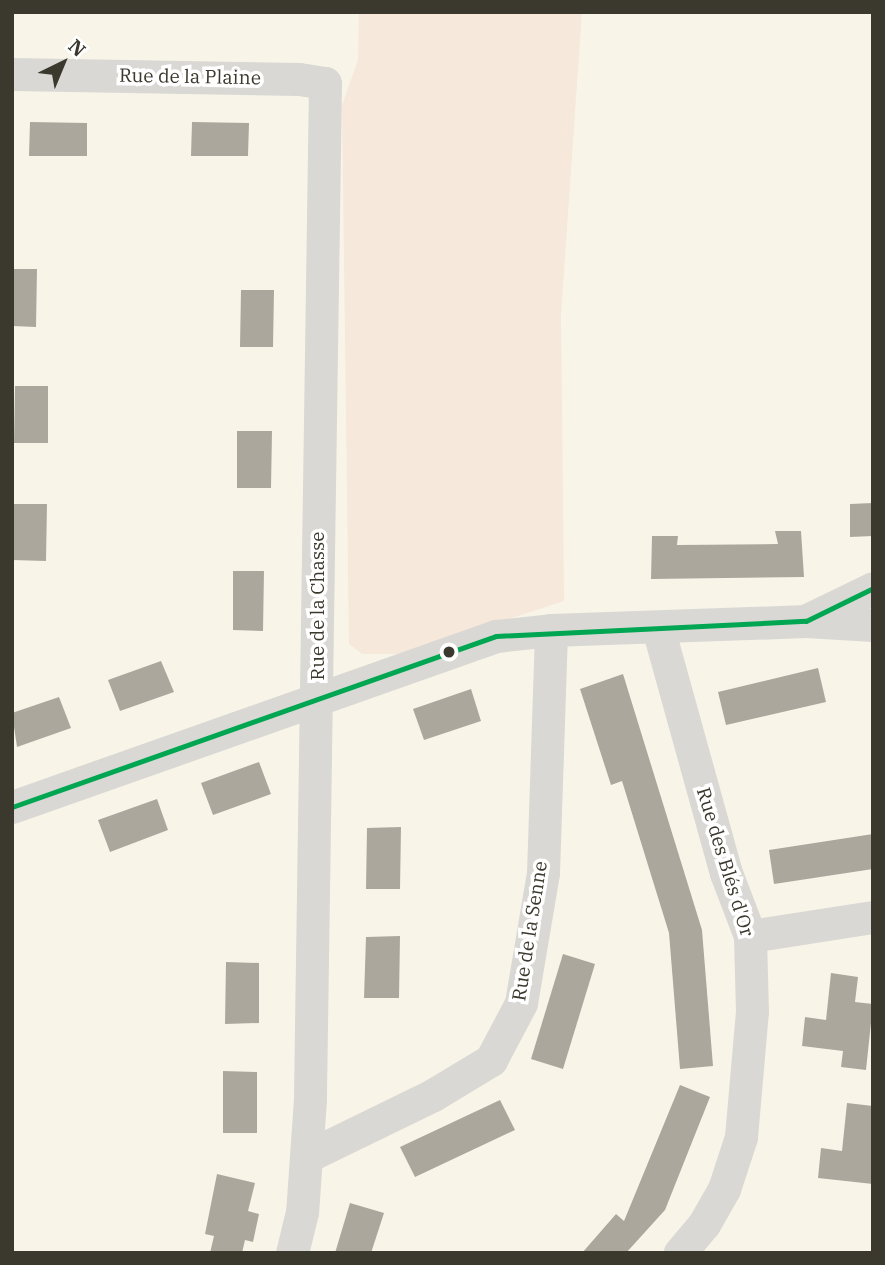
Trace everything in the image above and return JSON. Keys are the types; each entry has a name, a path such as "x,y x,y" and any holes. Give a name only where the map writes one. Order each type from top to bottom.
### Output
{"street":[{"name":"Rue de la Plaine","path":"12,74 299,79 325,83"},
{"name":"Rue de la Chasse","path":"292,1253 308,1156 325,83"},
{"path":"806,621 873,588"},
{"path":"12,807 496,636 551,630 806,621 873,625"},
{"name":"Rue des Blés d'Or","path":"658,628 726,873 750,936 752,1011 741,1138 724,1189 704,1224 680,1253"},
{"name":"Rue de la Senne","path":"308,1156 433,1095 491,1060 521,1003 543,873 551,630"},
{"path":"750,936 873,917"}],"shaded area":[{"path":"359,12 582,12 561,314 564,601 402,654 362,654 349,644 342,105 358,60"}],"building":[{"path":"30,122 87,123 87,156 29,156"},
{"path":"192,122 249,123 248,156 191,156"},
{"path":"12,269 37,269 36,327 12,326"},
{"path":"241,290 274,290 273,347 240,347"},
{"path":"15,386 48,386 48,443 14,443"},
{"path":"237,431 272,431 271,488 237,488"},
{"path":"873,503 873,536 850,537 850,504"},
{"path":"13,504 47,504 46,561 12,560"},
{"path":"775,531 801,531 804,577 651,579 652,536 678,536 677,545 778,544"},
{"path":"233,571 264,571 263,631 233,630"},
{"path":"161,661 174,692 120,711 108,680"},
{"path":"818,668 826,702 726,725 718,692"},
{"path":"623,674 702,930 713,1066 680,1069 669,933 622,781 611,785 580,689"},
{"path":"471,689 481,721 424,740 413,709"},
{"path":"59,697 71,728 17,747 12,713"},
{"path":"259,762 271,794 213,815 201,783"},
{"path":"157,799 168,830 110,852 98,820"},
{"path":"401,827 400,889 366,889 367,828"},
{"path":"873,834 873,869 774,884 769,850"},
{"path":"400,936 399,998 364,998 366,937"},
{"path":"563,954 595,964 563,1069 531,1059"},
{"path":"226,962 259,963 259,1023 225,1024"},
{"path":"831,973 858,977 855,1002 873,1004 866,1070 841,1067 843,1051 802,1046 805,1017 826,1020"},
{"path":"223,1071 257,1072 257,1133 223,1133"},
{"path":"680,1085 710,1097 665,1210 626,1253 582,1253 616,1214 624,1221"},
{"path":"500,1100 515,1130 415,1177 400,1147"},
{"path":"847,1103 873,1106 873,1184 818,1178 821,1148 842,1151"},
{"path":"217,1174 255,1183 248,1211 259,1214 253,1242 245,1240 242,1253 210,1253 214,1236 205,1234"},
{"path":"350,1203 384,1213 371,1253 335,1253"}],"transit line":[{"path":"12,807 496,636 806,621 873,588"}]}
